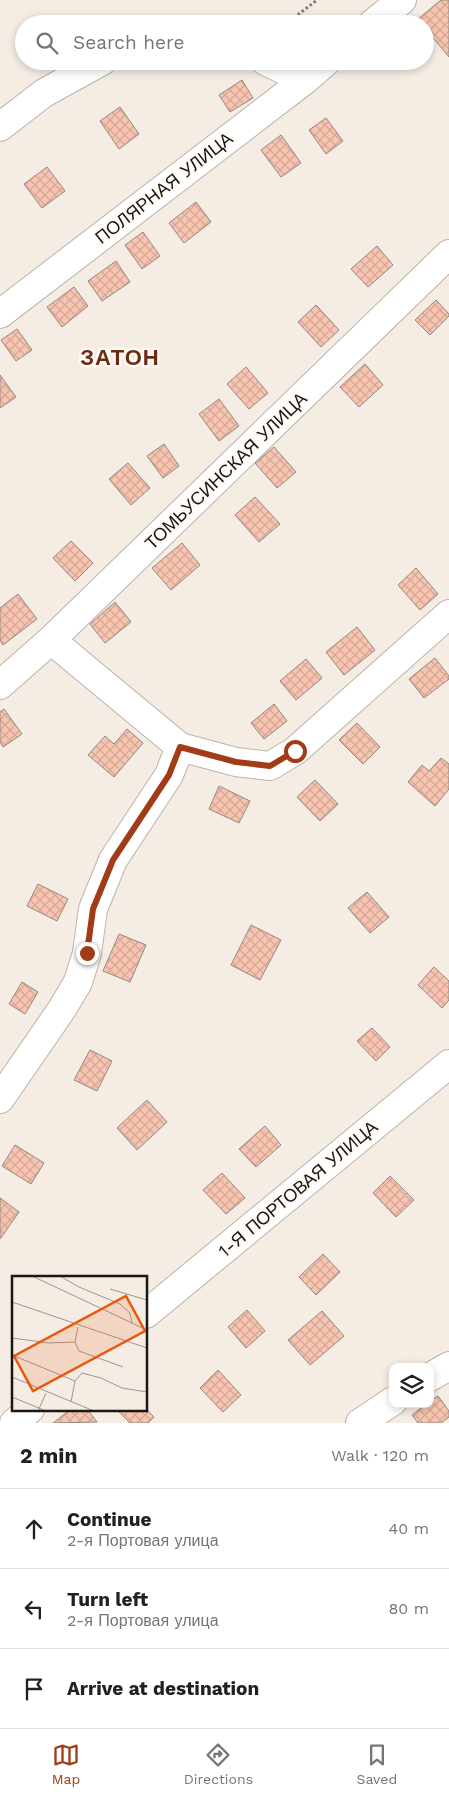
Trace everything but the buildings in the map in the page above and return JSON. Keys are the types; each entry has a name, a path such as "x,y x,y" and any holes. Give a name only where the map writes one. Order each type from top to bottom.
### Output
{"street":[{"path":"383,15 402,0"},
{"path":"0,127 44,92 85,70"},
{"path":"283,70 304,80"},
{"name":"ПОЛЯРНАЯ УЛИЦА","path":"0,314 316,70"},
{"name":"ТОМЬУСИНСКАЯ УЛИЦА","path":"0,685 51,640 449,254"},
{"path":"51,640 180,747 236,762 270,766 295,751 449,614"},
{"path":"0,1099 62,1009 78,982 87,953 93,909 113,860 169,775 180,747"},
{"name":"1-Я ПОРТОВАЯ УЛИЦА","path":"148,1312 449,1064"},
{"path":"434,1375 449,1366"},
{"path":"360,1423 389,1404"},
{"path":"14,1423 29,1410"}],"path":[{"path":"298,15 317,0"}],"district":[{"name":"ЗАТОН","path":"120,357"}],"route":[{"path":"87,953 93,909 113,860 169,775 180,747 236,762 270,766 295,751"}]}
